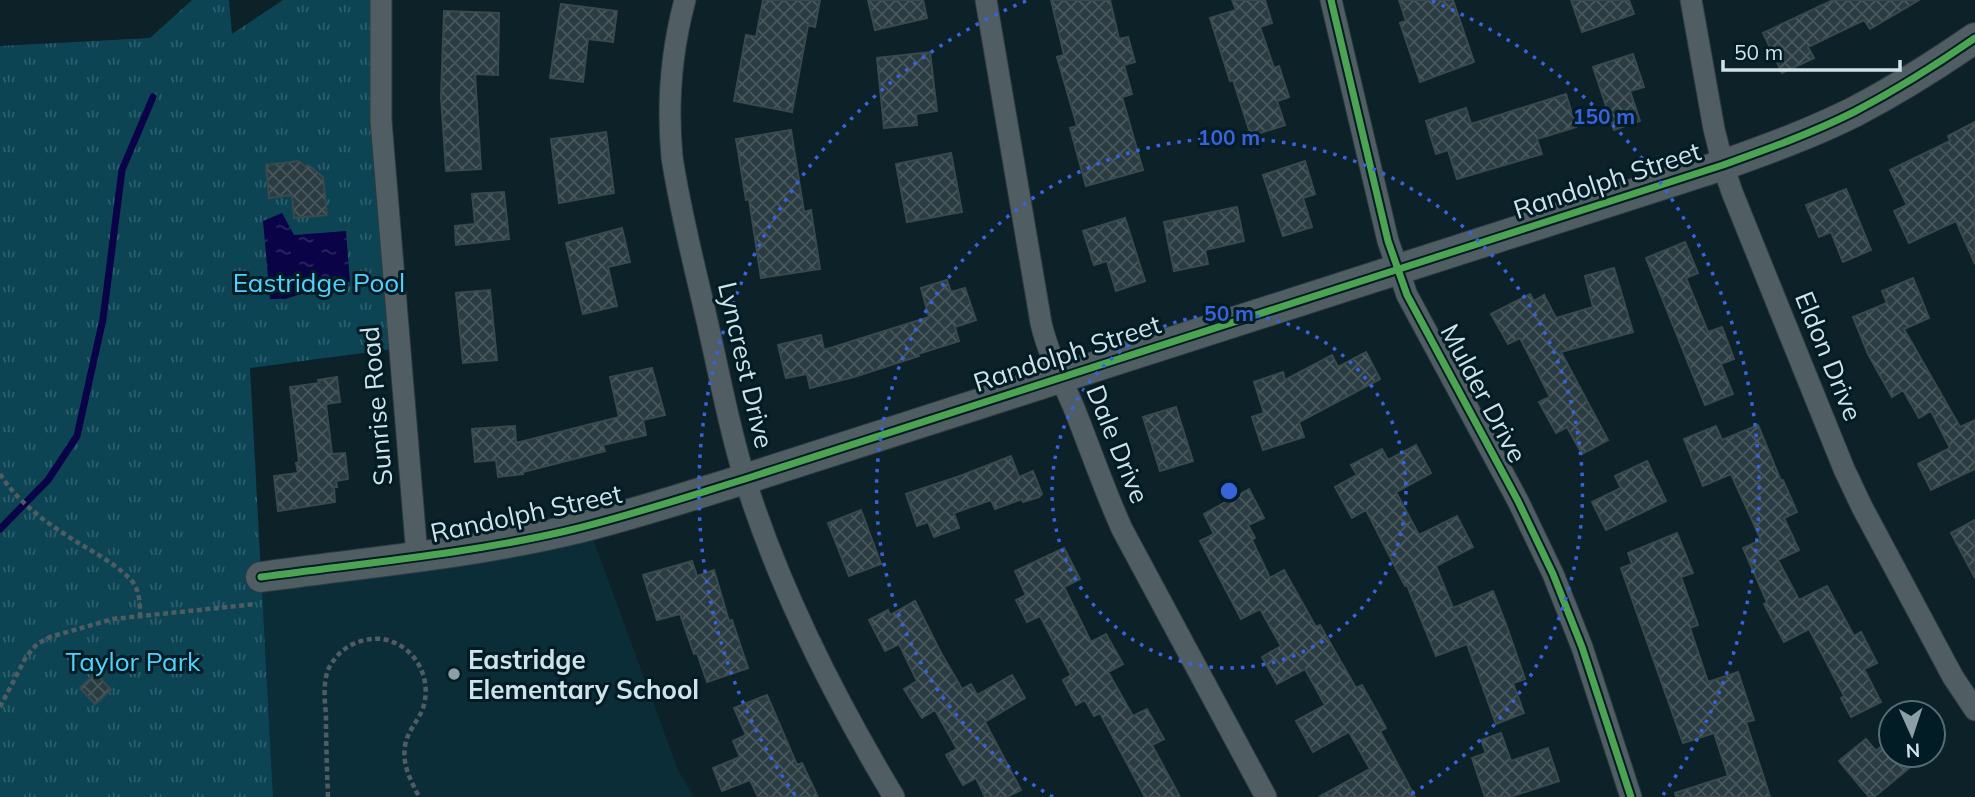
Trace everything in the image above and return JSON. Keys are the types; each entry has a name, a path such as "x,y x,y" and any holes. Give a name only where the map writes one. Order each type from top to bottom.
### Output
{"street":[{"name":"Sunrise Road","path":"381,0 380,74 386,190 417,556"},
{"name":"Lyncrest Drive","path":"685,0 671,69 669,113 672,157 745,479 784,584 814,653 856,733 894,797"},
{"name":"Dale Drive","path":"986,0 1041,323 1049,350 1104,491 1266,797"},
{"name":"Mulder Drive","path":"1331,0 1385,229 1407,295 1518,501 1553,573 1582,648 1632,797"},
{"name":"Eldon Drive","path":"1691,0 1714,129 1732,192 1844,469 1953,677 1975,710"},
{"name":"Randolph Street","path":"262,590 417,556 508,543 568,530 745,479 1723,165 1787,142 1855,111 1915,78 1975,38"}],"path":[{"path":"0,474 33,512 107,560 132,581 139,597 140,616"},
{"path":"0,707 26,657 37,644 50,637 101,622 262,590"},
{"path":"328,797 326,676 330,666 344,649 372,639 394,642 403,647 413,655 425,679 422,711 408,734 405,748 405,765 419,797"}],"shaded area":[{"name":"Eastridge Elementary School","path":"588,525 678,770 694,797 273,797 261,577"}],"green space":[{"name":"Taylor Park","path":"192,0 229,0 232,34 283,0 381,0 400,348 250,368 273,797 0,797 0,46 150,38"}],"water":[{"path":"282,213 294,235 346,231 350,282 320,284 305,293 285,299 270,299 263,221"}],"building":[{"path":"763,0 820,0 815,27 808,25 792,112 734,101 746,35 756,37"},
{"path":"868,0 923,0 927,18 875,30"},
{"path":"1051,0 1110,0 1119,39 1128,37 1135,62 1124,65 1132,94 1122,97 1143,170 1086,186 1070,128 1077,126 1057,57 1064,55"},
{"path":"1232,0 1265,0 1272,23 1260,27 1274,68 1279,66 1289,97 1277,101 1285,125 1251,136 1210,18 1236,10"},
{"path":"1399,0 1453,0 1474,62 1420,82 1400,23 1406,21"},
{"path":"1571,0 1629,0 1634,14 1582,32"},
{"path":"1833,0 1919,0 1870,29 1864,20 1808,47 1814,58 1782,73 1763,33"},
{"path":"561,4 617,11 613,42 588,39 583,82 550,78"},
{"path":"444,11 499,13 498,75 475,74 481,169 446,171 441,97"},
{"path":"930,52 937,111 916,114 917,125 884,128 877,58"},
{"path":"1633,54 1644,87 1630,91 1640,121 1614,130 1593,67"},
{"path":"1566,94 1576,127 1537,139 1542,154 1457,179 1448,150 1436,154 1426,121 1466,108 1471,124"},
{"path":"1975,122 1975,264 1956,221 1909,243 1894,211 1907,205 1890,170 1950,141 1948,136"},
{"path":"791,130 804,212 811,210 820,269 761,278 749,199 746,200 736,139"},
{"path":"606,132 614,193 559,203 551,139"},
{"path":"951,153 962,212 907,222 896,164"},
{"path":"299,161 323,177 327,215 294,218 292,195 269,198 266,165"},
{"path":"1305,161 1315,194 1303,198 1312,227 1283,236 1263,175"},
{"path":"1846,189 1871,250 1843,262 1831,232 1819,237 1806,205"},
{"path":"504,192 509,239 456,245 455,226 475,224 472,194"},
{"path":"1237,207 1244,241 1205,250 1208,264 1174,271 1164,222"},
{"path":"1125,218 1145,281 1116,291 1107,261 1094,265 1083,231"},
{"path":"622,228 630,262 608,267 617,306 583,314 566,243"},
{"path":"1685,242 1698,273 1686,278 1708,332 1722,327 1734,359 1721,364 1733,394 1705,405 1646,258"},
{"path":"1614,268 1633,332 1561,352 1608,440 1582,454 1567,427 1556,433 1539,402 1550,397 1520,338 1508,344 1491,314 1530,294 1534,301 1544,295 1556,318 1593,307 1585,276"},
{"path":"1913,278 1929,318 1904,329 1960,427 1975,420 1975,469 1931,490 1918,464 1950,448 1931,411 1919,418 1903,390 1892,397 1868,354 1853,317 1887,303 1882,291"},
{"path":"947,280 951,292 965,288 976,320 955,327 959,341 854,377 810,388 807,374 786,378 778,345 821,335 824,350 929,317 921,288"},
{"path":"490,290 497,360 463,363 456,293"},
{"path":"1366,352 1380,379 1299,422 1304,437 1263,450 1252,417 1264,413 1254,382 1283,372 1285,380 1332,355 1338,367"},
{"path":"652,368 665,415 643,420 646,435 603,445 605,451 523,474 498,477 496,460 475,462 472,429 515,426 516,443 619,417 610,377"},
{"path":"337,377 340,402 326,404 332,454 345,453 348,479 336,481 335,502 278,511 274,476 298,473 290,387 319,383 318,380"},
{"path":"1176,407 1193,461 1160,471 1143,417"},
{"path":"1758,425 1797,512 1784,518 1799,550 1778,560 1799,600 1827,586 1854,636 1861,632 1877,663 1864,669 1879,699 1877,699 1877,704 1851,717 1841,698 1844,696 1809,629 1784,642 1764,604 1767,602 1743,548 1761,540 1731,474 1703,486 1684,439 1716,426 1722,440"},
{"path":"1416,445 1431,473 1396,492 1419,535 1457,516 1473,547 1436,566 1453,608 1493,591 1525,679 1513,683 1524,713 1496,724 1467,644 1436,656 1407,585 1405,586 1366,510 1352,518 1335,487 1357,475 1351,465 1382,449 1388,460"},
{"path":"1011,456 1019,477 1033,471 1042,494 1039,497 1023,502 1022,499 995,509 991,500 954,513 959,528 934,537 928,522 917,526 906,494"},
{"path":"1647,461 1666,501 1606,530 1592,502 1621,488 1615,476"},
{"path":"1249,489 1264,518 1248,525 1270,578 1284,570 1316,627 1320,625 1356,688 1362,685 1386,728 1380,731 1415,797 1319,797 1370,769 1349,732 1313,752 1296,721 1325,705 1305,669 1277,684 1262,657 1281,646 1260,609 1241,619 1200,541 1214,534 1204,514"},
{"path":"861,510 881,564 849,576 828,523"},
{"path":"1975,520 1975,578 1951,533"},
{"path":"1677,533 1693,573 1681,577 1698,625 1690,628 1708,682 1738,672 1754,720 1746,722 1770,797 1676,797 1675,793 1728,776 1714,733 1683,743 1621,568 1632,564 1628,553"},
{"path":"1064,548 1080,579 1064,587 1091,642 1106,634 1123,664 1108,672 1133,716 1147,709 1164,739 1152,745 1180,797 1145,797 1100,713 1094,716 1085,700 1076,705 1063,680 1071,675 1040,616 1027,622 1016,600 1026,595 1015,571"},
{"path":"692,561 697,576 714,570 729,621 732,620 748,668 707,682 680,614 657,620 643,575"},
{"path":"915,601 962,689 971,684 977,695 1012,675 1025,698 985,722 1021,790 1007,797 985,797 976,778 963,785 946,755 957,749 935,710 922,718 904,689 917,681 899,644 885,651 869,620 888,610 890,615"},
{"path":"96,673 111,690 95,704 80,688"},
{"path":"767,695 797,765 802,763 818,797 758,797 750,780 722,791 713,768 740,757 733,741 746,735 734,708"},
{"path":"1501,733 1511,761 1548,748 1559,781 1510,797 1485,797 1472,758 1486,753 1481,740"},
{"path":"1866,739 1876,751 1877,769 1908,769 1874,797 1869,797 1839,761"}],"waterway":[{"path":"0,529 48,480 77,436 103,319 122,170 153,97"}],"cycle path":[{"path":"1331,0 1388,241 1407,295 1518,501 1553,574 1582,647 1631,797"},
{"path":"261,577 452,552 528,539 611,520 745,479 1740,159 1854,112 1916,77 1975,38"}],"place":[{"name":"Eastridge Elementary School","path":"454,674"}],"park label":[{"name":"Eastridge Pool","path":"319,282"}]}
